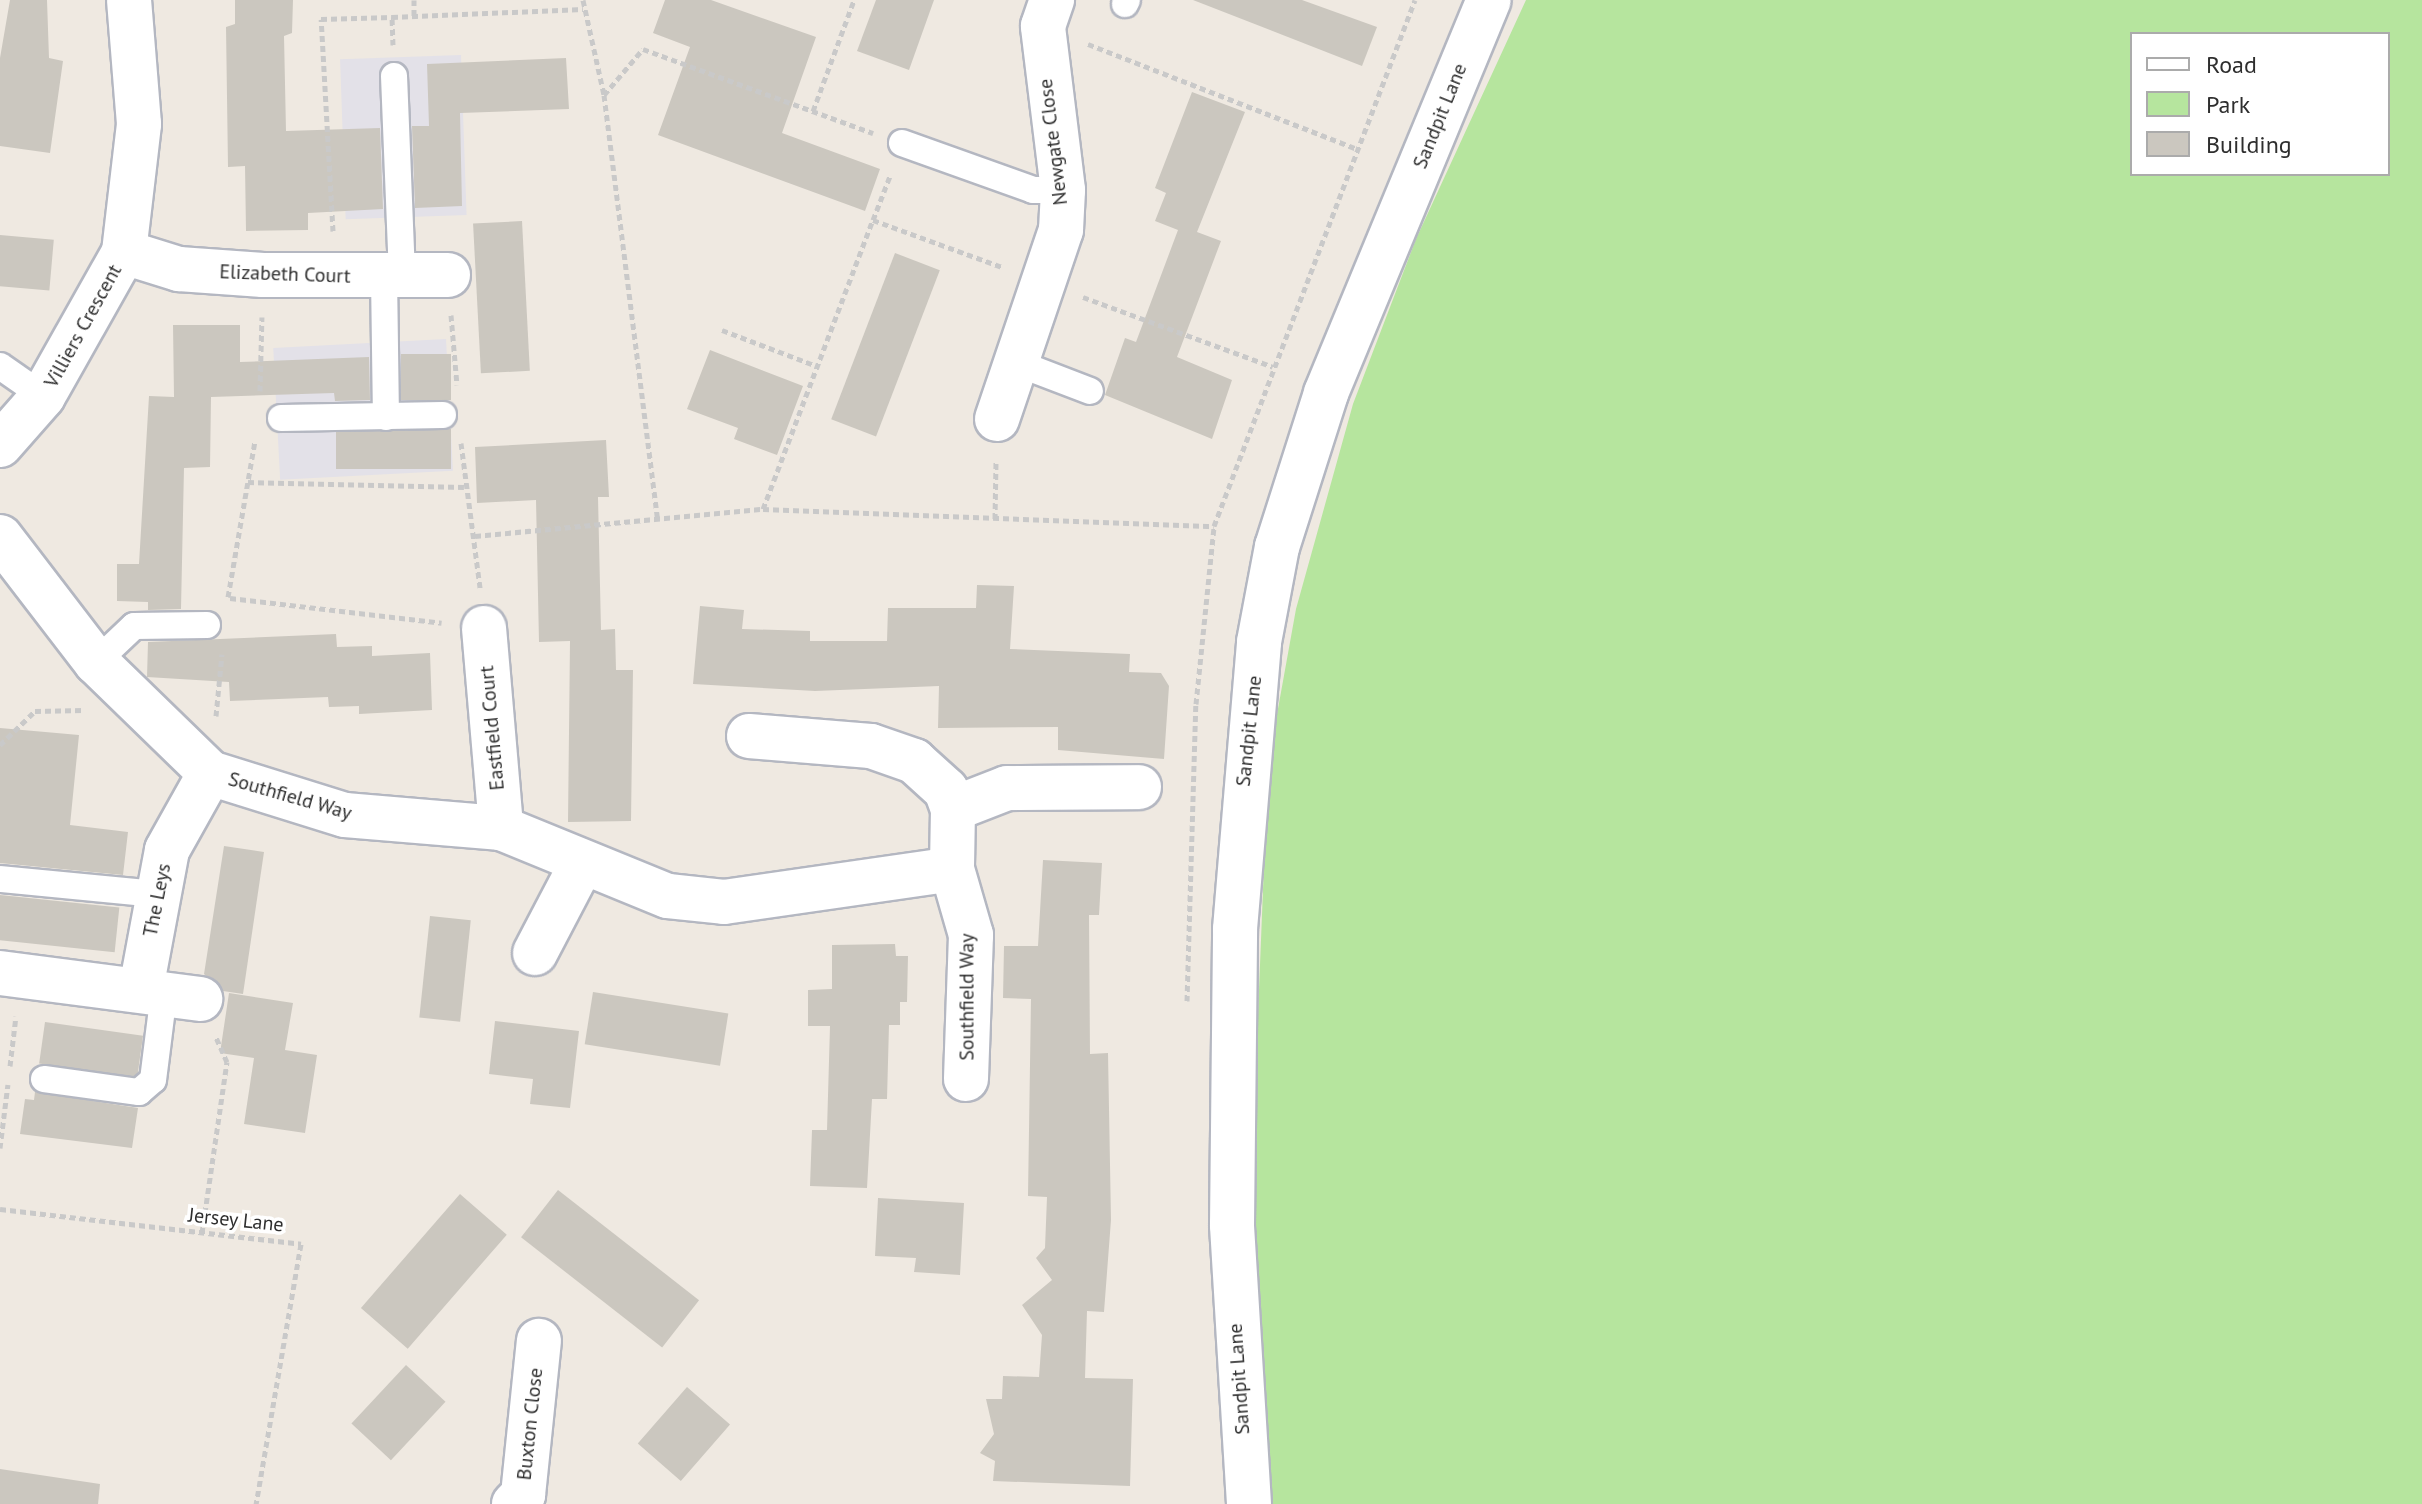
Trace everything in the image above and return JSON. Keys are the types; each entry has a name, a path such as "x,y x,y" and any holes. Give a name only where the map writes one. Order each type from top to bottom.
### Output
{"street":[{"name":"Villiers Crescent","path":"0,445 43,396 124,252 139,124 129,0"},
{"name":"Sandpit Lane","path":"1249,1504 1236,1347 1233,1131 1237,897 1259,642 1277,547 1326,393 1489,0"},
{"name":"Newgate Close","path":"997,419 1047,284 1063,190 1047,13"},
{"name":"Elizabeth Court","path":"124,252 179,269 263,275 448,275"},
{"name":"Southfield Way","path":"0,537 96,662 210,773 345,815 501,828 668,896 724,902 952,869"},
{"name":"Eastfield Court","path":"484,628 501,828"},
{"path":"749,736 885,751 914,761 946,790 953,809 1007,788 1139,787"},
{"name":"The Leys","path":"168,994 156,894 167,850 210,773"},
{"name":"Southfield Way","path":"953,809 952,869 971,935 966,1079"},
{"path":"535,953 582,863"},
{"path":"0,973 168,994"},
{"name":"Buxton Close","path":"514,1504 523,1495 539,1341"}],"lane":[{"path":"386,417 393,276 394,76"},
{"path":"902,143 1033,190 1063,190"},
{"path":"1017,363 1090,391"},
{"path":"0,366 43,396"},
{"path":"281,418 454,415"},
{"path":"96,662 134,626 219,626"},
{"path":"0,879 156,894"},
{"path":"44,1079 139,1092 153,1080 168,994"}],"path":[{"path":"414,0 414,16"},
{"path":"583,0 604,95 658,521"},
{"path":"813,111 854,0"},
{"path":"335,276 321,19 583,9"},
{"path":"1047,13 1358,149"},
{"path":"392,17 394,76"},
{"path":"604,95 643,49 902,143 763,509"},
{"path":"873,220 1273,367"},
{"path":"260,402 263,275"},
{"path":"227,598 484,628 475,536 464,487 454,415 448,275"},
{"path":"722,330 817,366"},
{"path":"995,519 997,419"},
{"path":"210,773 219,626 227,598 256,436"},
{"path":"248,482 464,487"},
{"path":"475,536 763,509 1214,526"},
{"path":"0,745 35,711 102,710 128,694"},
{"path":"168,994 227,1062 202,1233"},
{"name":"Jersey Lane","path":"0,1209 301,1244 256,1504"}],"shaded area":[{"path":"461,55 467,215 346,219 340,59"},
{"path":"446,339 453,471 280,480 273,348"}],"green space":[{"path":"1526,0 2422,0 2422,1504 1264,1504 1249,1241 1268,764 1296,609 1353,404 1416,239"}],"building":[{"path":"10,0 47,0 49,58 63,61 50,153 0,146 0,58"},
{"path":"235,0 293,0 292,33 284,36 286,131 380,128 383,209 308,213 308,230 246,231 245,166 228,167 226,27 235,24"},
{"path":"665,0 711,0 816,37 782,133 880,169 865,211 658,135 690,47 653,33"},
{"path":"876,0 934,0 909,70 857,51"},
{"path":"1193,0 1302,0 1377,27 1362,66"},
{"path":"566,58 569,109 460,113 462,206 415,208 412,126 429,126 427,64"},
{"path":"1192,92 1245,112 1197,232 1221,241 1177,357 1232,380 1212,439 1105,395 1125,338 1136,342 1178,230 1155,221 1166,193 1155,188"},
{"path":"522,221 530,371 481,373 473,224"},
{"path":"0,235 54,240 49,291 0,286"},
{"path":"895,253 940,270 876,436 831,419"},
{"path":"173,325 240,325 240,362 369,357 370,400 335,401 334,393 211,397 210,467 184,468 181,609 148,610 148,602 117,601 117,564 139,564 149,396 174,397"},
{"path":"710,350 803,386 777,455 734,439 738,428 687,409"},
{"path":"401,354 451,354 451,400 401,400"},
{"path":"336,429 451,429 451,469 336,469"},
{"path":"606,440 609,497 598,497 601,630 615,629 616,670 633,670 631,821 568,822 570,641 539,642 536,500 477,503 475,447"},
{"path":"977,585 1014,586 1010,649 1130,654 1129,672 1161,673 1169,686 1164,759 1058,750 1058,727 938,728 939,686 815,691 693,684 700,606 744,610 742,629 810,631 810,641 887,641 888,608 976,608"},
{"path":"336,634 337,647 372,646 372,656 430,653 432,710 359,714 359,706 329,707 328,697 230,701 229,682 147,677 148,642"},
{"path":"0,728 79,735 70,825 128,832 123,875 0,863"},
{"path":"224,846 264,852 243,994 223,991 204,974"},
{"path":"1043,860 1102,863 1099,915 1089,915 1090,1054 1108,1053 1111,1220 1104,1312 1087,1311 1085,1378 1133,1379 1130,1486 993,1481 995,1461 980,1453 994,1434 986,1399 1002,1399 1003,1376 1039,1377 1042,1335 1022,1305 1052,1280 1036,1258 1045,1248 1047,1197 1028,1196 1031,999 1003,998 1004,946 1038,946"},
{"path":"0,895 119,908 115,952 0,940"},
{"path":"430,916 471,920 460,1022 419,1017"},
{"path":"895,944 896,956 908,956 907,1002 900,1002 900,1025 889,1025 887,1099 872,1099 867,1188 810,1186 812,1130 827,1130 830,1026 808,1026 808,990 832,989 832,945"},
{"path":"593,992 728,1013 720,1066 585,1044"},
{"path":"229,993 293,1003 285,1050 317,1055 305,1133 244,1124 254,1058 220,1053"},
{"path":"495,1021 579,1031 570,1108 530,1104 533,1079 489,1074"},
{"path":"45,1022 143,1036 137,1077 39,1064"},
{"path":"35,1092 138,1108 132,1148 20,1134 25,1099 34,1100"},
{"path":"558,1190 699,1300 662,1347 521,1237"},
{"path":"460,1194 507,1235 408,1349 361,1308"},
{"path":"878,1198 964,1203 960,1275 914,1272 916,1258 875,1256"},
{"path":"406,1365 445,1402 391,1460 351,1424"},
{"path":"687,1387 730,1424 681,1481 638,1444"},
{"path":"0,1469 100,1484 98,1504 0,1504"}]}
